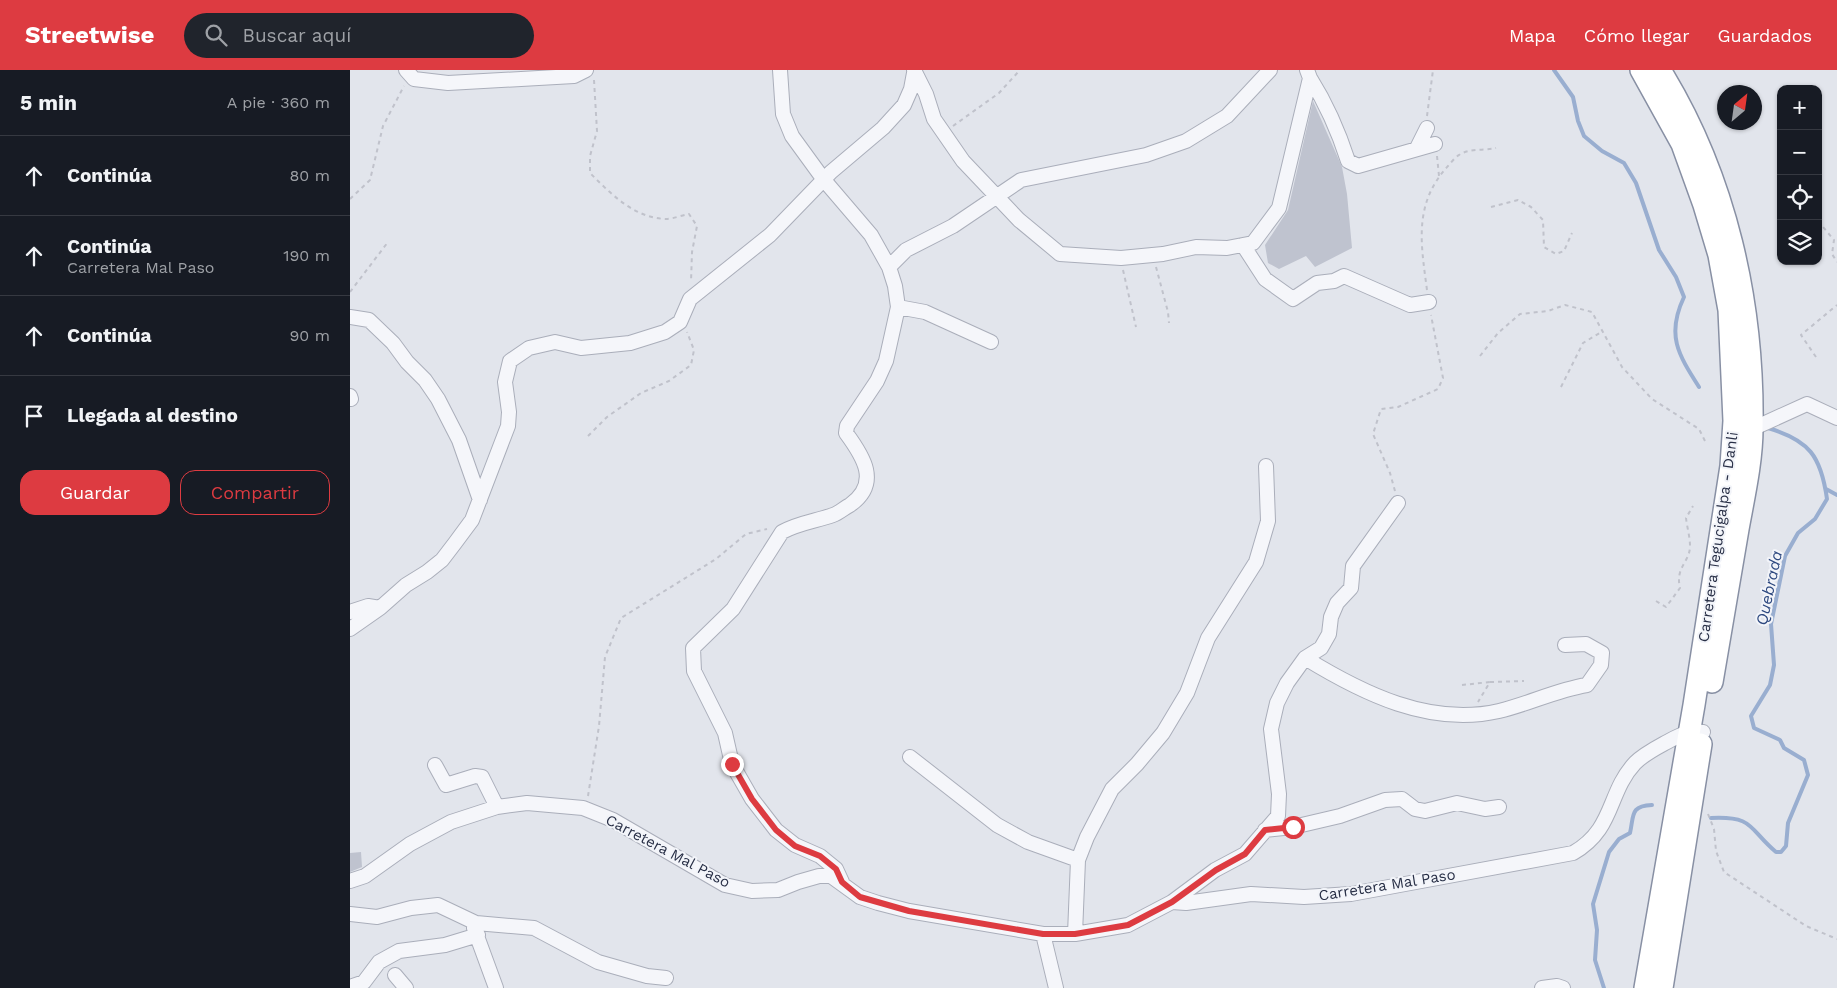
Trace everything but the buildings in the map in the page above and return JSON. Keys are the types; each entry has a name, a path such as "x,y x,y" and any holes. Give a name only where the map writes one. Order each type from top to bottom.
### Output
{"highway":[{"name":"Carretera Tegucigalpa - Danli","path":"1641,70 1682,144 1704,205 1719,255 1729,310 1734,421 1731,466 1696,731 1694,796 1674,905 1662,988"},
{"name":"Carretera Tegucigalpa - Danli","path":"1645,988 1744,499 1752,429 1748,332 1729,228 1695,134 1660,70"}],"street":[{"path":"780,70 783,114 792,136 824,180 871,235 889,266 895,286 898,307 886,361 877,381 847,426 846,433 861,454 867,470 866,484 859,498 835,515 791,527 782,532 733,608 693,648 694,671 725,733 732,764 752,799 776,830 795,846 820,856 836,869 842,882"},
{"path":"889,266 906,250 952,226 1021,180 1146,155 1186,141 1227,116 1270,70"},
{"path":"350,629 442,560 472,520 508,426 509,412 505,382 510,361 529,348 555,342 582,348 630,343 665,332 680,322 690,299 770,235 824,180 894,118 904,105 911,89 914,71"},
{"path":"914,71 926,94 934,119 943,133 963,161 1019,220 1060,254 1121,258 1153,255 1196,247 1227,248 1253,243 1279,208 1308,74"},
{"path":"410,75 448,83 590,74"},
{"path":"1308,74 1327,104 1348,161 1352,164 1358,166 1435,144"},
{"path":"1417,148 1427,128"},
{"path":"1243,245 1265,279 1293,299 1317,282 1334,281 1344,276 1410,305 1429,302"},
{"path":"898,307 925,312 991,342"},
{"path":"350,317 369,320 393,343 407,362 425,380 438,399 459,440 480,500"},
{"path":"1752,429 1807,404 1837,418"},
{"path":"1075,934 1078,860 1112,789 1138,764 1162,733 1187,693 1208,638 1256,562 1268,521 1266,466"},
{"path":"1172,902 1216,870 1245,854 1278,816 1279,794 1272,729 1277,703 1287,683 1305,658 1321,648 1329,634 1330,617 1337,603 1351,588 1353,566 1398,503"},
{"path":"350,612 368,606 380,608"},
{"path":"1305,658 1350,686 1416,710 1468,716 1498,712 1539,701 1563,689 1587,685 1601,664 1602,653 1586,644 1565,645"},
{"name":"Carretera Mal Paso","path":"350,880 365,876 410,844 451,822 497,807 527,804 583,808 613,820 725,885 752,891 778,890 819,876 831,876 842,882 860,897 901,909 1043,934 1075,934 1128,925 1172,902 1186,903 1251,894 1304,897 1351,894 1573,853 1586,845 1599,832 1624,779 1635,763 1647,753 1696,731"},
{"path":"910,758 997,825 1028,842 1078,860"},
{"path":"435,765 446,785 474,776 482,777 497,807"},
{"path":"1265,830 1293,827 1340,816 1384,800 1402,800 1415,809 1425,811 1457,802 1485,809 1499,807"},
{"path":"350,914 377,917 411,908 438,905 477,929 496,988"},
{"path":"350,987 364,982 379,962 399,950 445,945 477,929 534,928 598,962 647,976 666,978"},
{"path":"1043,934 1056,988"},
{"path":"395,975 406,988"},
{"path":"1542,988 1557,986 1563,988"}],"path":[{"path":"943,133 999,93 1020,70"},
{"path":"590,74 597,131 590,156 590,173 618,199 635,211 666,219 689,214 697,226 692,252 690,299"},
{"path":"350,199 370,180 383,126 410,75"},
{"path":"1398,503 1390,472 1373,434 1381,410 1398,407 1438,389 1442,378 1422,263 1420,237 1430,191 1439,176 1459,154 1474,150 1496,148"},
{"path":"1491,207 1518,200 1531,207 1544,220 1544,246 1556,254 1564,251 1572,233"},
{"path":"1822,226 1834,240 1832,254 1837,262"},
{"path":"350,292 388,242"},
{"path":"1153,255 1168,312 1169,323"},
{"path":"1121,258 1136,327"},
{"path":"1480,356 1498,333 1520,314 1548,311 1565,305 1592,312 1622,367 1652,400 1698,429 1705,441"},
{"path":"1816,357 1801,335 1837,305"},
{"path":"588,436 607,417 640,393 669,381 691,365 694,350 689,334 680,322"},
{"path":"1561,387 1583,343 1603,331"},
{"path":"1656,601 1666,607 1680,588 1678,580 1680,569 1690,548 1686,518 1693,506"},
{"path":"583,808 588,798 600,726 605,657 621,618 716,559 746,534 766,529 782,532"},
{"path":"1462,685 1524,681"},
{"path":"1468,716 1490,682"},
{"path":"1694,796 1704,806 1714,829 1716,851 1724,872 1806,926 1837,938"}],"waterway":[{"path":"1554,70 1573,97 1578,121 1584,136 1602,151 1624,163 1636,183 1659,250 1676,277 1684,297 1679,310 1675,333 1680,354 1699,387"},
{"name":"Quebrada","path":"1711,818 1735,819 1743,822 1749,825 1776,852 1781,852 1786,846 1788,823 1808,775 1804,760 1784,748 1780,740 1754,728 1751,716 1770,685 1774,665 1771,624 1785,556 1798,533 1815,519 1827,499 1821,471 1811,452 1794,438 1768,428"},
{"path":"1826,489 1837,495"},
{"name":"Quebrada","path":"1604,988 1595,960 1597,930 1593,904 1609,852 1619,839 1630,833 1636,810 1640,807 1652,805"}],"route":[{"path":"732,764 752,799 776,830 795,846 820,856 836,869 842,882 860,897 909,911 1043,934 1075,934 1128,925 1172,902 1216,870 1245,854 1265,830 1293,827"}]}
